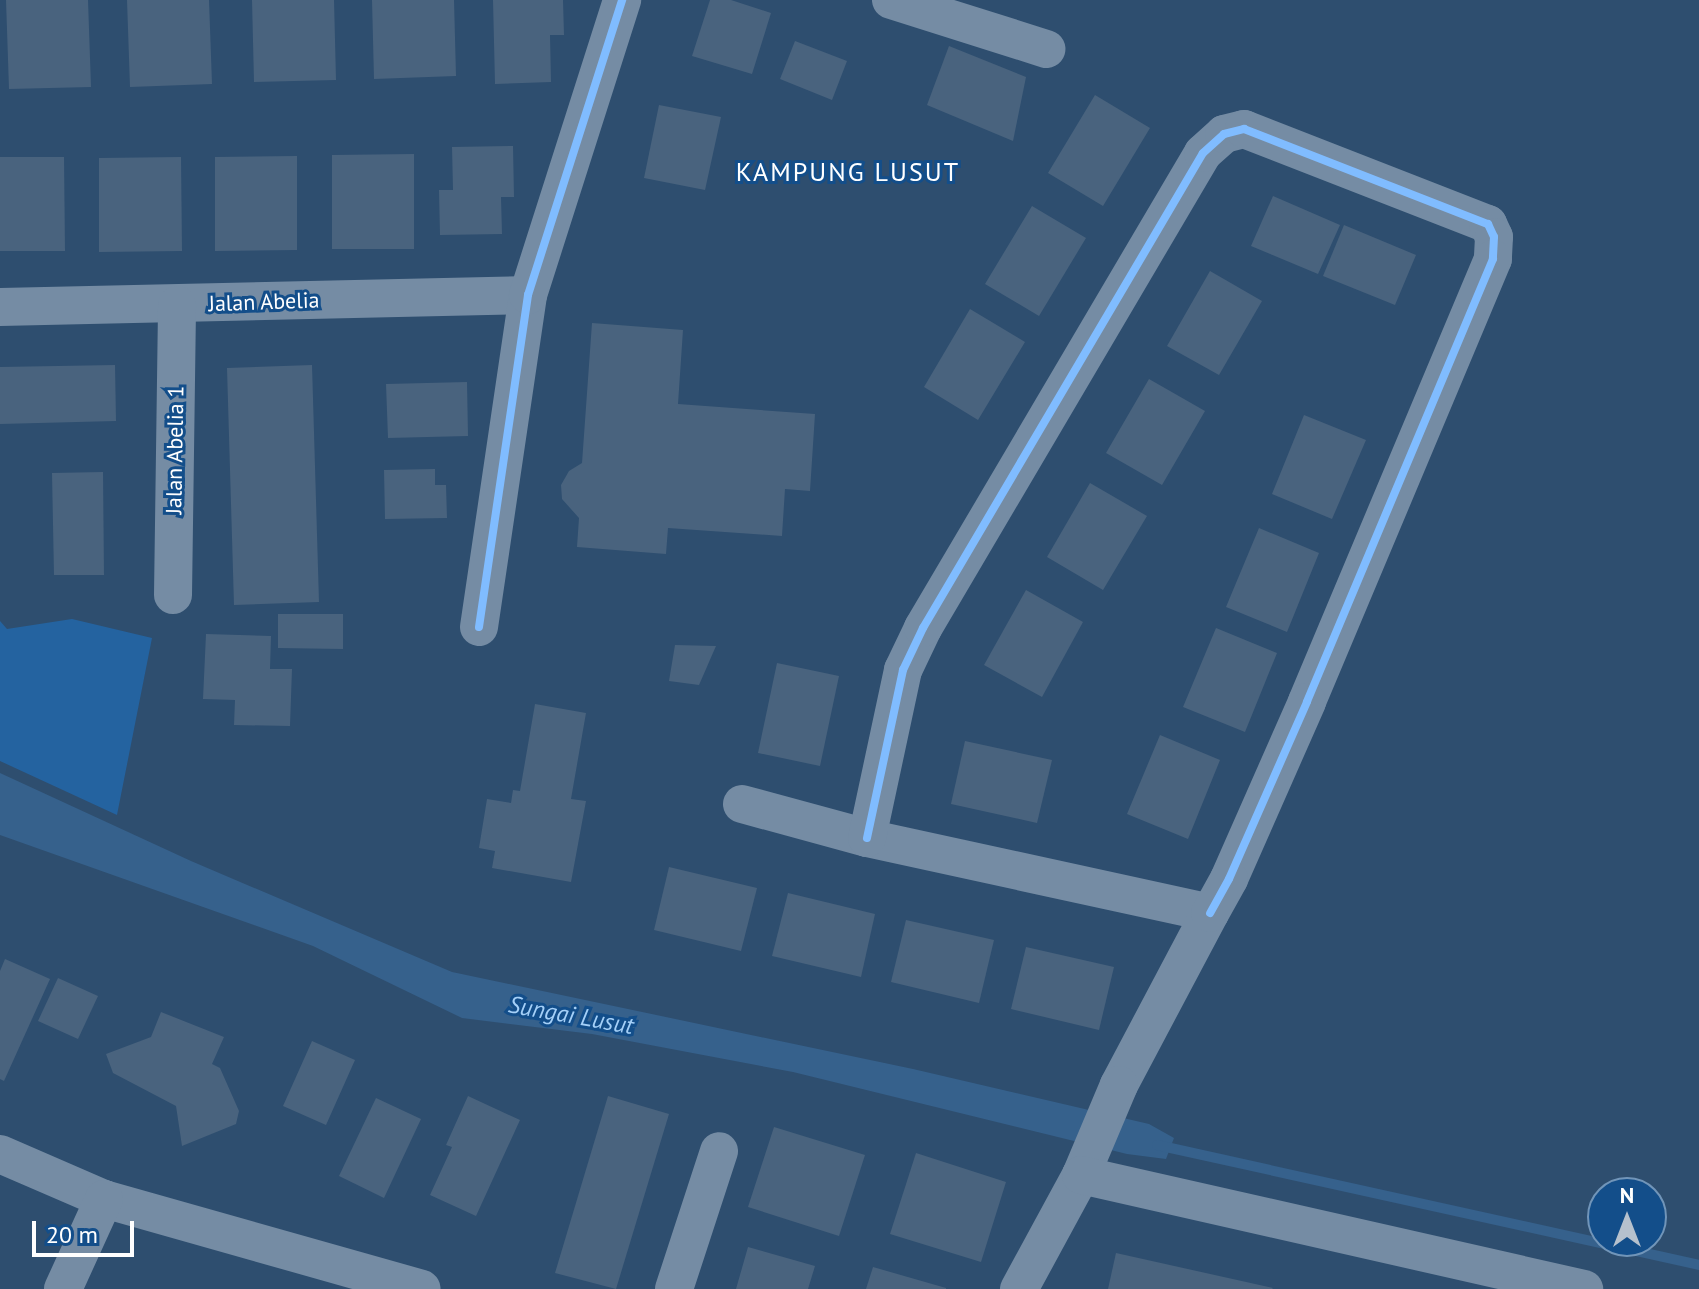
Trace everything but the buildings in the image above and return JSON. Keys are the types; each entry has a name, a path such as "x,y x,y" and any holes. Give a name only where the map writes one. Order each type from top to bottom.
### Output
{"street":[{"path":"479,627 528,295 622,0"},
{"path":"891,0 1046,49"},
{"path":"867,838 903,670 923,628 1203,153 1224,134 1244,129 1488,224 1494,237 1493,259 1229,879 1119,1085 1085,1166 1019,1289"},
{"name":"Jalan Abelia","path":"0,307 528,295"},
{"name":"Jalan Abelia 1","path":"173,595 177,305"},
{"path":"742,804 867,838 1210,913"},
{"path":"674,1289 719,1151"},
{"path":"0,1154 104,1199 421,1289"},
{"path":"1085,1166 1584,1289"},
{"path":"63,1289 104,1199"}],"shaded area":[{"path":"72,619 152,638 117,815 0,761 0,621 7,629"}],"water":[{"name":"Sungai Lusut","path":"0,773 191,861 452,972 913,1069 1149,1124 1174,1138 1166,1159 1127,1154 793,1072 592,1034 462,1018 313,946 0,835"}],"waterway":[{"path":"1157,1145 1699,1265"}],"cycle path":[{"path":"479,627 528,295 622,0"},
{"path":"867,838 903,670 923,628 1203,153 1224,134 1244,129 1488,224 1494,237 1493,259 1307,702 1229,879 1210,913"}],"district":[{"name":"KAMPUNG LUSUT","path":"848,172"}]}
